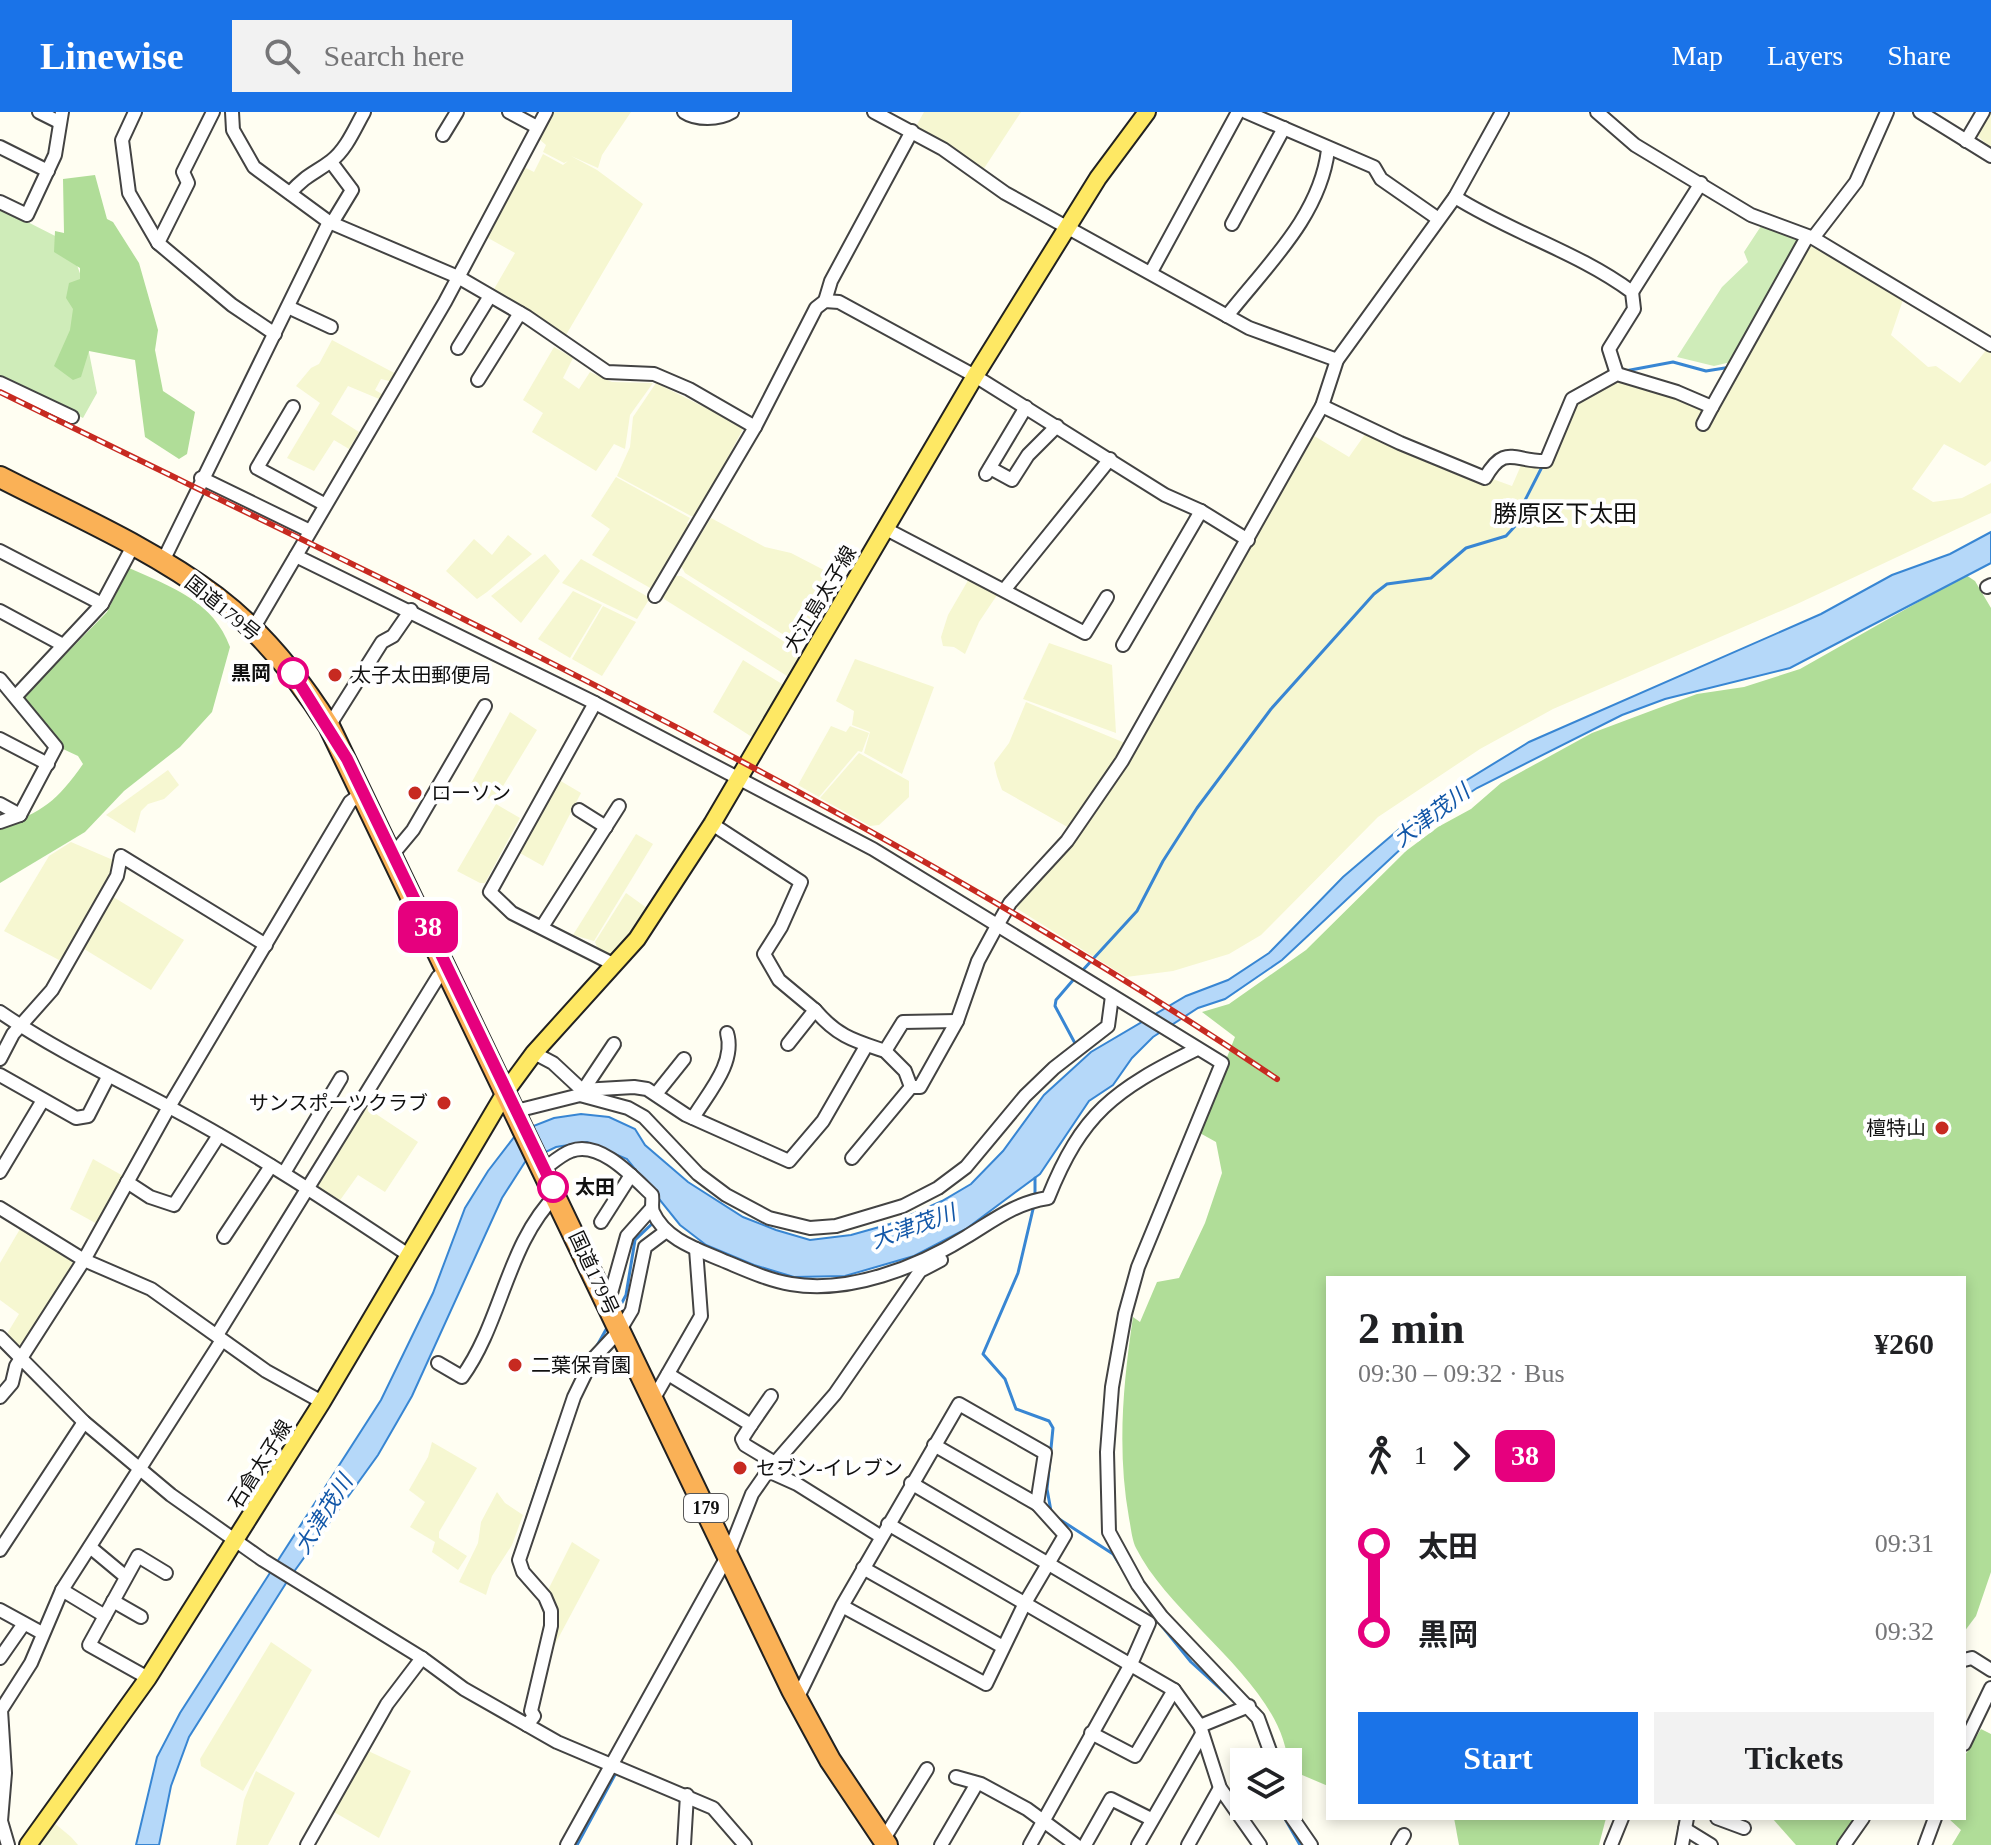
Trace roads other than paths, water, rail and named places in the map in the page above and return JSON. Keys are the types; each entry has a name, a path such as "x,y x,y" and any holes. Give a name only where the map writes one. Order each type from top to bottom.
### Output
{"highway":[{"name":"国道179号","path":"0,477 133,546 216,597 253,629 294,674 329,726 557,1194 797,1699 830,1760 883,1843"}],"main road":[{"name":"大江島太子線","path":"506,1091 534,1053 637,939 712,824 975,376 1066,228 1147,112"},
{"name":"石倉太子線","path":"28,1845 148,1678 322,1402 506,1091"}],"street":[{"path":"0,202 27,215 55,155 60,117 39,112"},
{"path":"135,112 122,140 129,193 158,243 232,305 275,334"},
{"path":"158,243 188,183 183,172 213,112"},
{"path":"232,112 233,130 254,167 330,222 458,277 520,313 607,372 654,374 689,389 755,427"},
{"path":"290,193 310,172 331,162 364,112"},
{"path":"443,135 457,112"},
{"path":"509,112 537,127"},
{"path":"253,629 324,504 370,435 546,112"},
{"path":"684,112 692,118 726,116 732,112"},
{"path":"874,112 912,131 1005,193 1249,328 1337,360"},
{"path":"1151,272 1238,112"},
{"path":"1246,112 1328,150 1374,167 1381,179 1437,218"},
{"path":"911,1087 920,1087 925,1080 957,1021 978,961 1016,896 1067,841 1114,773 1322,406 1337,360 1455,197 1502,112"},
{"path":"1597,112 1635,145 1751,215 1810,237 1991,345"},
{"path":"1703,424 1810,237 1856,182 1887,112"},
{"path":"1920,112 1991,156"},
{"path":"1966,141 1983,112"},
{"path":"1232,224 1284,128"},
{"path":"655,596 755,427 816,308 825,301 831,281 912,131"},
{"path":"0,147 48,171"},
{"path":"1227,316 1310,211 1325,175 1328,150"},
{"path":"162,563 201,478 330,222 352,190 331,162"},
{"path":"1616,370 1610,342 1634,309 1632,292 1701,183"},
{"path":"1455,197 1478,212 1597,267 1632,292"},
{"path":"458,348 490,296"},
{"path":"825,301 839,302 975,376 1165,495 1201,511 1248,540"},
{"path":"288,307 331,327"},
{"path":"478,380 520,313"},
{"path":"1616,370 1712,407"},
{"path":"1322,406 1485,478 1502,457 1542,461 1572,399 1616,370"},
{"path":"0,383 72,417"},
{"path":"293,407 257,468 324,504"},
{"path":"1026,407 988,471 1012,480 1028,455 1057,426"},
{"path":"1005,589 1110,459"},
{"path":"201,478 310,531"},
{"path":"1123,645 1201,511"},
{"path":"886,529 1085,633 1107,597"},
{"path":"16,696 102,604 133,546"},
{"path":"0,551 102,604"},
{"path":"296,556 595,703 873,849 998,924 1195,1050 1222,1063 1138,1267 1116,1361 1107,1452 1109,1532 1138,1585 1162,1617 1266,1731 1270,1748"},
{"path":"329,726 382,642 393,636 411,610"},
{"path":"0,611 63,645"},
{"path":"0,679 56,747 20,815 0,822"},
{"path":"595,703 490,892 512,913 615,965"},
{"path":"393,854 413,830 485,706"},
{"path":"0,739 48,764"},
{"path":"0,1397 12,1383 169,1107 350,802 363,792"},
{"path":"0,804 20,815"},
{"path":"542,927 619,806"},
{"path":"579,810 606,827"},
{"path":"712,824 801,882 781,927 764,954 779,980 832,1028 865,1048 885,1051 905,1071 911,1087"},
{"path":"0,1059 13,1034 52,990 117,876 116,867 121,856 266,945"},
{"path":"8,1845 1,1821 5,1773 1,1710 31,1663 62,1590 220,1338 438,977 448,969"},
{"path":"534,1053 562,1071 581,1093 628,1108 644,1117 698,1174 769,1218 810,1228 836,1226 903,1206 938,1188 966,1167 1025,1096 1108,1026 1112,996"},
{"path":"788,1044 815,1010"},
{"path":"0,1012 108,1077 169,1107 284,1173 410,1256"},
{"path":"885,1051 903,1022 957,1021"},
{"path":"693,1118 727,1065 731,1044 727,1033"},
{"path":"581,1093 614,1044"},
{"path":"518,1114 581,1093 634,1087 656,1094 693,1118 789,1161 823,1121 865,1048"},
{"path":"543,1165 569,1151 580,1149 608,1157 652,1195 651,1209 665,1232 696,1249 769,1279 793,1285 829,1286 905,1267 936,1255 1005,1211 1048,1198 1072,1143 1089,1120 1127,1088 1195,1050"},
{"path":"656,1094 684,1059"},
{"path":"0,1075 76,1118 88,1116 108,1077"},
{"path":"284,1173 341,1078"},
{"path":"852,1158 911,1087"},
{"path":"0,1172 43,1100"},
{"path":"127,1182 150,1197 174,1205 219,1135"},
{"path":"224,1237 271,1166"},
{"path":"601,1222 631,1175"},
{"path":"438,1363 462,1377 481,1351 526,1239 557,1194"},
{"path":"567,1845 615,1765 728,1555 752,1494 771,1467 835,1394 920,1271 986,1233 1019,1206"},
{"path":"0,1208 84,1260 151,1289 266,1371 322,1402"},
{"path":"608,1304 627,1236 651,1209"},
{"path":"531,1721 551,1626 551,1611 519,1560 574,1397 592,1360 620,1330 632,1310 645,1247 665,1232"},
{"path":"654,1398 701,1316 696,1249"},
{"path":"0,1337 84,1422 139,1469 235,1540 422,1658 464,1689 531,1721 573,1750 687,1795 723,1816 745,1845"},
{"path":"668,1374 751,1425"},
{"path":"771,1396 742,1439 745,1445 771,1467 880,1536"},
{"path":"797,1699 880,1536 959,1404 1045,1453 1037,1504"},
{"path":"0,1550 84,1422"},
{"path":"842,1606 986,1684 1025,1603 1065,1535 1037,1504 934,1445"},
{"path":"911,1483 1149,1623"},
{"path":"888,1524 1174,1690 1201,1730 1220,1788 1260,1845"},
{"path":"90,1547 126,1577"},
{"path":"148,1678 89,1645 138,1556 166,1573"},
{"path":"863,1568 1003,1647"},
{"path":"62,1590 105,1616"},
{"path":"113,1601 141,1617"},
{"path":"0,1610 42,1633"},
{"path":"1030,1845 1131,1664 1149,1623 1162,1617"},
{"path":"0,1658 23,1625"},
{"path":"307,1845 387,1704 422,1658"},
{"path":"1966,1660 1972,1658 1991,1670"},
{"path":"1966,1740 1991,1688"},
{"path":"1091,1733 1135,1756 1174,1690"},
{"path":"1138,1845 1201,1730 1244,1708"},
{"path":"883,1843 927,1769"},
{"path":"956,1777 981,1784 1044,1820 1076,1845"},
{"path":"941,1845 976,1785"},
{"path":"1188,1845 1220,1788"},
{"path":"684,1845 682,1824 687,1795"},
{"path":"1085,1845 1111,1799 1151,1819"},
{"path":"1289,1820 1296,1840 1311,1845"},
{"path":"1611,1845 1621,1820"},
{"path":"1722,1820 1744,1828"},
{"path":"1844,1845 1862,1820"},
{"path":"1925,1845 1934,1820"},
{"path":"1682,1845 1686,1824 1711,1845"}],"water":[{"name":"大津茂川","path":"1991,532 1991,563 1790,668 1665,699 1622,715 1477,788 1437,815 1282,960 1225,999 1198,1008 1153,1037 1132,1058 1113,1085 1089,1101 1040,1174 966,1229 914,1256 845,1276 794,1277 706,1245 680,1225 627,1159 587,1142 556,1147 525,1162 502,1198 412,1396 378,1455 288,1580 189,1737 171,1786 159,1845 136,1845 157,1757 180,1713 381,1400 433,1293 465,1208 518,1132 554,1118 581,1114 609,1117 635,1129 645,1145 688,1182 743,1217 776,1230 810,1240 851,1235 890,1224 942,1201 971,1184 1003,1151 1044,1095 1091,1052 1186,996 1228,980 1269,953 1343,877 1431,802 1529,742 1821,614 1892,575 1950,554"}],"waterway":[{"path":"1625,371 1673,362 1706,371 1731,367"},
{"path":"1571,394 1599,377"},
{"path":"1550,436 1566,399"},
{"path":"1082,971 1137,911 1163,861 1197,808 1271,709 1374,594 1387,584 1431,578 1466,548 1506,536 1516,525 1517,516 1544,463"},
{"path":"1074,979 1056,1000 1055,1006 1077,1047"},
{"path":"1035,1178 1035,1198"},
{"path":"1034,1205 1018,1273 983,1354 1005,1379 1016,1409 1049,1421 1053,1428 1047,1489 1051,1511"},
{"path":"618,1310 626,1295 635,1240 655,1221"},
{"path":"594,1351 608,1326"},
{"path":"517,1548 546,1460"},
{"path":"1056,1517 1113,1554 1145,1604"},
{"path":"1157,1620 1191,1662 1237,1704"},
{"path":"577,1845 617,1771"},
{"path":"1286,1820 1300,1845"}],"railway":[{"path":"0,392 489,632 811,799 969,887 1125,980 1277,1079"}],"place":[{"name":"黒岡","path":"293,673"},
{"name":"太子太田郵便局","path":"335,675"},
{"name":"ローソン","path":"415,793"},
{"name":"サンスポーツクラブ","path":"444,1103"},
{"name":"檀特山","path":"1942,1128"},
{"name":"太田","path":"553,1187"},
{"name":"二葉保育園","path":"515,1365"},
{"name":"セブン-イレブン","path":"740,1468"}],"district":[{"name":"勝原区下太田","path":"1565,514"}]}
